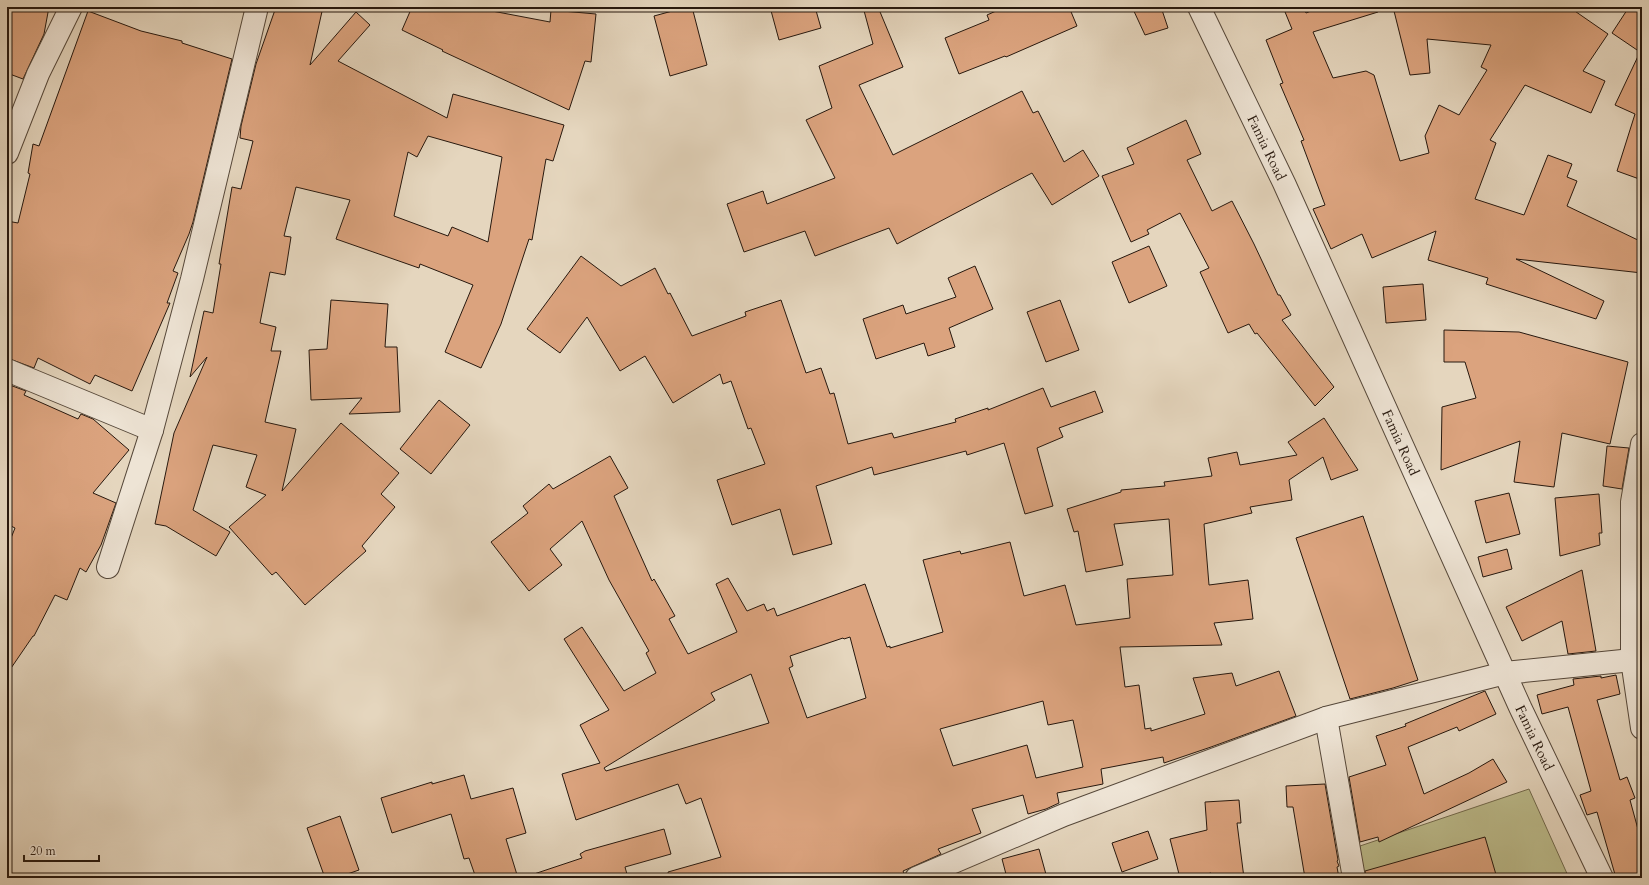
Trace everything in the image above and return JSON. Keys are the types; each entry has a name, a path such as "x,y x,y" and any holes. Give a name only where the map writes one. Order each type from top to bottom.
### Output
{"street":[{"path":"7,153 38,74 71,7"},
{"path":"108,567 152,430 192,279 257,7"},
{"name":"Famia Road","path":"1199,7 1284,182 1412,470 1520,707 1602,878"},
{"path":"7,370 152,430"},
{"path":"1642,444 1632,502 1632,660 1642,728"},
{"path":"916,878 1064,815 1326,718 1505,673 1632,660"},
{"path":"1326,718 1354,878"}],"green space":[{"path":"1529,789 1569,878 1363,878 1360,864 1360,846"}],"building":[{"path":"7,7 49,7 44,34 23,79 7,73"},
{"path":"276,7 323,7 310,65 356,12 370,25 338,61 447,118 453,94 564,125 553,161 546,159 532,240 529,239 501,324 481,368 445,352 473,285 420,264 419,268 336,239 350,200 296,187 284,236 291,237 285,275 270,272 260,323 276,327 271,351 281,351 265,422 296,429 282,491 341,423 399,473 381,494 395,507 362,546 366,551 305,605 276,572 272,575 229,527 266,495 246,487 257,455 213,445 193,510 230,532 216,556 166,526 155,524 174,433 207,357 190,377 204,311 213,313 221,264 219,264 232,187 241,189 253,141 240,138 241,126 256,64","holes":["428,136 502,157 488,242 452,227 448,236 394,216 408,152 417,157"]},
{"path":"412,7 471,7 550,22 551,10 596,14 591,62 585,61 569,110 442,51 443,50 402,30"},
{"path":"692,7 707,65 670,76 654,16"},
{"path":"770,7 815,7 821,28 779,40"},
{"path":"863,7 878,7 903,67 859,85 893,155 1022,91 1033,113 1038,111 1064,162 1083,150 1099,176 1052,205 1032,173 897,244 889,228 815,256 805,231 744,252 727,204 763,191 767,204 835,178 806,120 832,108 819,66 873,44"},
{"path":"1005,7 1069,7 1077,26 1006,57 1005,56 959,74 945,38 989,20 987,15"},
{"path":"1132,7 1161,7 1168,28 1145,35"},
{"path":"1283,7 1303,7 1306,13 1321,7 1377,7 1378,12 1313,32 1333,78 1366,71 1374,75 1400,161 1429,153 1425,136 1439,105 1459,115 1487,70 1481,67 1491,45 1427,39 1430,73 1410,75 1393,7 1569,7 1608,34 1583,71 1605,81 1591,113 1525,85 1490,140 1496,143 1475,199 1524,215 1548,155 1572,164 1567,177 1577,181 1567,206 1642,242 1642,273 1516,259 1604,301 1596,319 1486,284 1488,278 1428,260 1436,231 1372,258 1362,234 1331,249 1313,209 1325,205 1301,141 1304,140 1280,84 1283,83 1266,40 1292,29"},
{"path":"1629,7 1642,7 1642,180 1617,171 1635,114 1615,105 1640,52 1612,33"},
{"path":"88,11 141,31 182,41 182,43 232,59 193,222 173,271 178,273 167,303 170,303 132,391 95,375 90,384 38,358 34,368 7,358 7,221 18,223 30,174 28,173 33,144 39,146"},
{"path":"1186,120 1201,154 1187,160 1212,211 1232,201 1278,295 1280,295 1291,315 1282,320 1334,387 1315,406 1257,333 1255,334 1249,324 1228,333 1200,272 1209,268 1180,213 1147,230 1149,234 1131,242 1102,176 1134,164 1127,148"},
{"path":"1149,246 1167,286 1129,303 1112,262"},
{"path":"581,256 621,286 655,268 668,294 670,293 692,336 746,316 745,312 781,300 806,373 821,368 830,394 834,393 848,444 892,433 894,438 956,422 955,419 988,408 988,410 1043,388 1051,407 1095,391 1103,412 1059,428 1063,437 1037,448 1053,506 1025,514 1004,443 967,455 966,451 874,475 872,467 816,486 832,544 793,555 780,509 732,525 717,480 765,464 751,428 748,429 731,381 723,384 720,374 673,403 645,356 620,371 587,317 560,353 527,329"},
{"path":"975,266 993,309 949,328 955,347 928,356 924,343 876,359 863,319 903,305 906,314 956,297 948,278"},
{"path":"1423,284 1426,320 1386,323 1383,287"},
{"path":"331,300 388,304 385,347 397,347 400,412 349,414 362,398 311,400 309,350 327,349"},
{"path":"1060,300 1079,350 1046,362 1027,312"},
{"path":"1444,330 1519,332 1628,362 1610,444 1562,433 1554,487 1514,482 1520,441 1441,470 1442,407 1476,398 1465,362 1444,362"},
{"path":"7,384 26,391 24,395 78,419 81,414 93,419 129,450 93,493 116,503 101,545 86,572 80,568 67,600 55,595 34,636 7,674 7,548 15,528 7,524"},
{"path":"439,400 470,425 431,474 400,449"},
{"path":"1324,418 1358,470 1331,480 1323,457 1289,480 1292,500 1250,507 1252,513 1204,524 1209,585 1248,580 1253,619 1214,623 1222,645 1120,647 1125,687 1139,685 1145,729 1151,728 1151,731 1205,714 1193,678 1232,673 1236,686 1279,671 1296,716 1164,763 1163,757 1101,769 1103,784 1057,793 1059,803 1046,809 1028,814 1023,795 972,809 981,833 938,849 941,854 903,871 904,873 889,878 669,878 668,872 721,857 701,798 686,804 678,784 576,820 562,774 600,763 580,725 609,710 564,639 582,627 624,691 656,673 646,653 649,651 609,580 582,521 550,549 562,565 529,591 491,542 528,513 523,506 549,484 553,489 610,456 628,488 614,496 652,581 654,579 675,616 669,619 688,654 737,632 716,584 728,578 747,611 764,604 767,611 774,608 777,616 865,584 887,647 890,646 890,648 943,632 923,560 960,551 961,554 1010,542 1024,596 1065,585 1076,625 1130,618 1127,579 1173,575 1169,519 1114,524 1123,565 1086,572 1078,531 1074,532 1067,509 1121,492 1121,490 1165,486 1164,482 1212,476 1208,458 1237,452 1240,465 1297,455 1288,442","holes":["850,637 866,698 807,718 789,668 793,666 790,656","751,674 769,723 606,771 604,768 715,700 711,693","1043,701 1048,725 1073,720 1083,767 1036,778 1027,745 953,766 940,729"]},
{"path":"1607,446 1629,448 1622,489 1603,486"},
{"path":"1509,493 1520,534 1486,543 1475,501"},
{"path":"1599,494 1602,533 1599,533 1600,545 1560,556 1555,498"},
{"path":"1363,516 1418,680 1350,699 1296,538"},
{"path":"1507,549 1512,569 1483,577 1478,557"},
{"path":"1582,570 1596,651 1568,654 1562,621 1522,641 1506,607"},
{"path":"1616,675 1620,694 1597,700 1620,780 1627,777 1635,798 1630,800 1642,844 1642,878 1616,878 1597,812 1587,815 1580,795 1591,791 1568,707 1542,714 1537,695 1574,685 1573,679 1601,676 1601,678"},
{"path":"1485,691 1496,714 1459,731 1457,727 1408,747 1424,794 1469,773 1493,759 1507,782 1379,842 1378,837 1360,842 1349,777 1386,765 1376,736 1406,726 1405,724"},
{"path":"464,775 471,799 513,788 526,833 506,839 518,878 476,878 469,858 464,859 451,814 392,833 381,798 432,782 432,784"},
{"path":"1325,784 1339,866 1337,867 1339,878 1305,878 1293,807 1287,807 1286,786"},
{"path":"1239,800 1241,823 1237,823 1244,878 1213,878 1211,873 1190,878 1180,878 1170,839 1207,830 1205,802"},
{"path":"340,816 359,870 336,878 325,878 307,828"},
{"path":"664,829 671,854 625,867 628,878 534,878 534,874 582,858 580,854 585,851"},
{"path":"1148,831 1158,859 1122,872 1112,843"},
{"path":"1485,837 1497,878 1366,878 1365,871"},
{"path":"1039,849 1047,878 1007,878 1002,859"}]}
